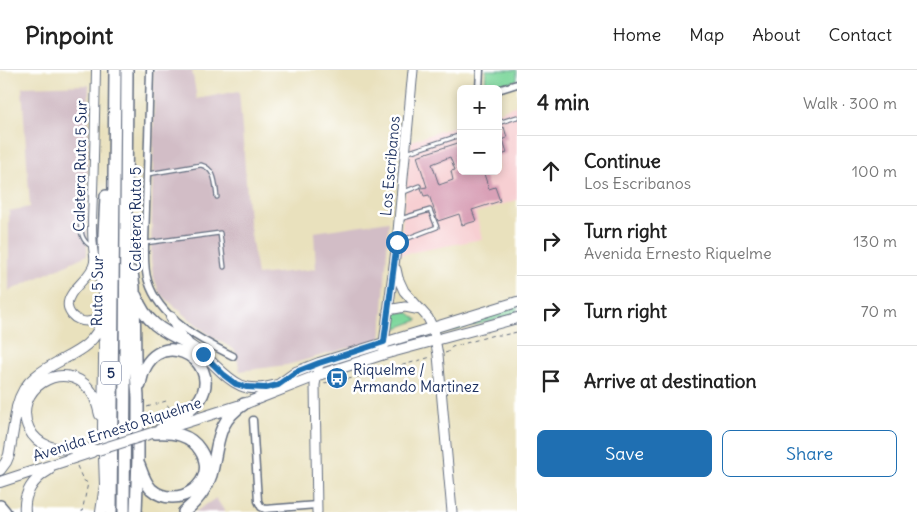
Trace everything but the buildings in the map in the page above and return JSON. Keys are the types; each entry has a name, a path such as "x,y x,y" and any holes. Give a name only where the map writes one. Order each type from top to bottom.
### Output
{"highway":[{"path":"104,292 104,235 114,70"},
{"name":"Ruta 5 Sur","path":"111,512 114,70"},
{"name":"Ruta 5 Sur","path":"124,512 127,384 127,70"},
{"path":"126,238 134,287 134,366 138,397 136,512"},
{"path":"134,287 140,306 152,322 162,330 186,342"},
{"path":"138,397 143,373 148,361 153,357 168,350 179,351 190,355 198,362 204,377 204,388 200,398 173,421 156,432"},
{"path":"184,512 197,500 208,483 222,426 231,414 244,404"},
{"path":"138,458 149,487 162,497 172,499 186,496 194,492 202,481 206,468 204,459 200,450 193,442 185,436 156,432"},
{"path":"104,485 105,512"},
{"path":"0,506 5,512"}],"main road":[{"name":"Los Escribanos","path":"384,354 397,242 413,70"},
{"path":"394,261 398,278 404,291 428,318 436,340 452,512"},
{"path":"94,262 104,292 104,485 101,512"},
{"name":"Avenida Ernesto Riquelme","path":"244,404 278,385 296,372 319,363 517,302"},
{"path":"388,310 405,307 421,310"},
{"path":"0,470 9,455 17,407 25,388 40,372 76,353 85,346 100,327 104,310"},
{"path":"171,317 186,342 203,354 236,384 252,388 278,385"},
{"name":"Avenida Ernesto Riquelme","path":"0,482 316,380 384,354 517,318"},
{"path":"317,508 316,380 319,363"},
{"path":"98,450 60,449 43,444 34,436 28,426 25,415 26,403 34,388 44,380 55,376 72,378 83,383 91,391 97,402 103,426"},
{"path":"25,512 26,495 32,484 46,471 71,459"}],"street":[{"name":"Caletera Ruta 5 Sur","path":"94,262 96,70"},
{"name":"Caletera Ruta 5","path":"150,70 145,243 145,266 148,281 158,301 171,317 218,349 233,356"},
{"path":"479,85 480,70"},
{"path":"502,89 517,84"},
{"path":"94,262 85,279 69,298 68,308 76,319 86,322 98,318 104,310"},
{"path":"253,420 258,502 261,507 265,509 317,508"}],"lane":[{"path":"502,122 517,117"},
{"path":"405,154 457,136"},
{"path":"147,174 204,165 213,174 217,197"},
{"path":"401,193 419,186"},
{"path":"397,242 437,227 430,210 399,220"},
{"path":"80,221 82,236 87,244 93,247"},
{"path":"145,243 220,233 224,267"}],"path":[{"path":"316,380 365,376 448,352 452,347 517,332"},
{"path":"166,401 173,421"},
{"path":"71,459 83,480 88,483 82,512"}],"shaded area":[{"path":"153,70 192,70 197,99 239,91 249,220 257,275 316,269 314,232 389,221 381,339 287,365 240,371 235,350 209,335 160,294 153,275 151,260"},
{"path":"89,85 87,255 9,291 9,211 30,207 22,87"},
{"path":"517,105 517,200 476,213 482,239 399,255 411,141 457,125 457,175 502,175 502,111"},
{"path":"216,498 225,512 195,512"}],"green space":[{"path":"486,70 517,70 517,80 502,85 485,85"},
{"path":"517,306 517,314 438,335 437,331"},
{"path":"406,312 418,320 394,329 395,313"}],"place":[{"name":"Riquelme / Armando Martinez","path":"337,378"}],"route":[{"path":"203,354 236,384 252,388 265,388 278,385 296,372 319,363 384,342 397,242"}]}
